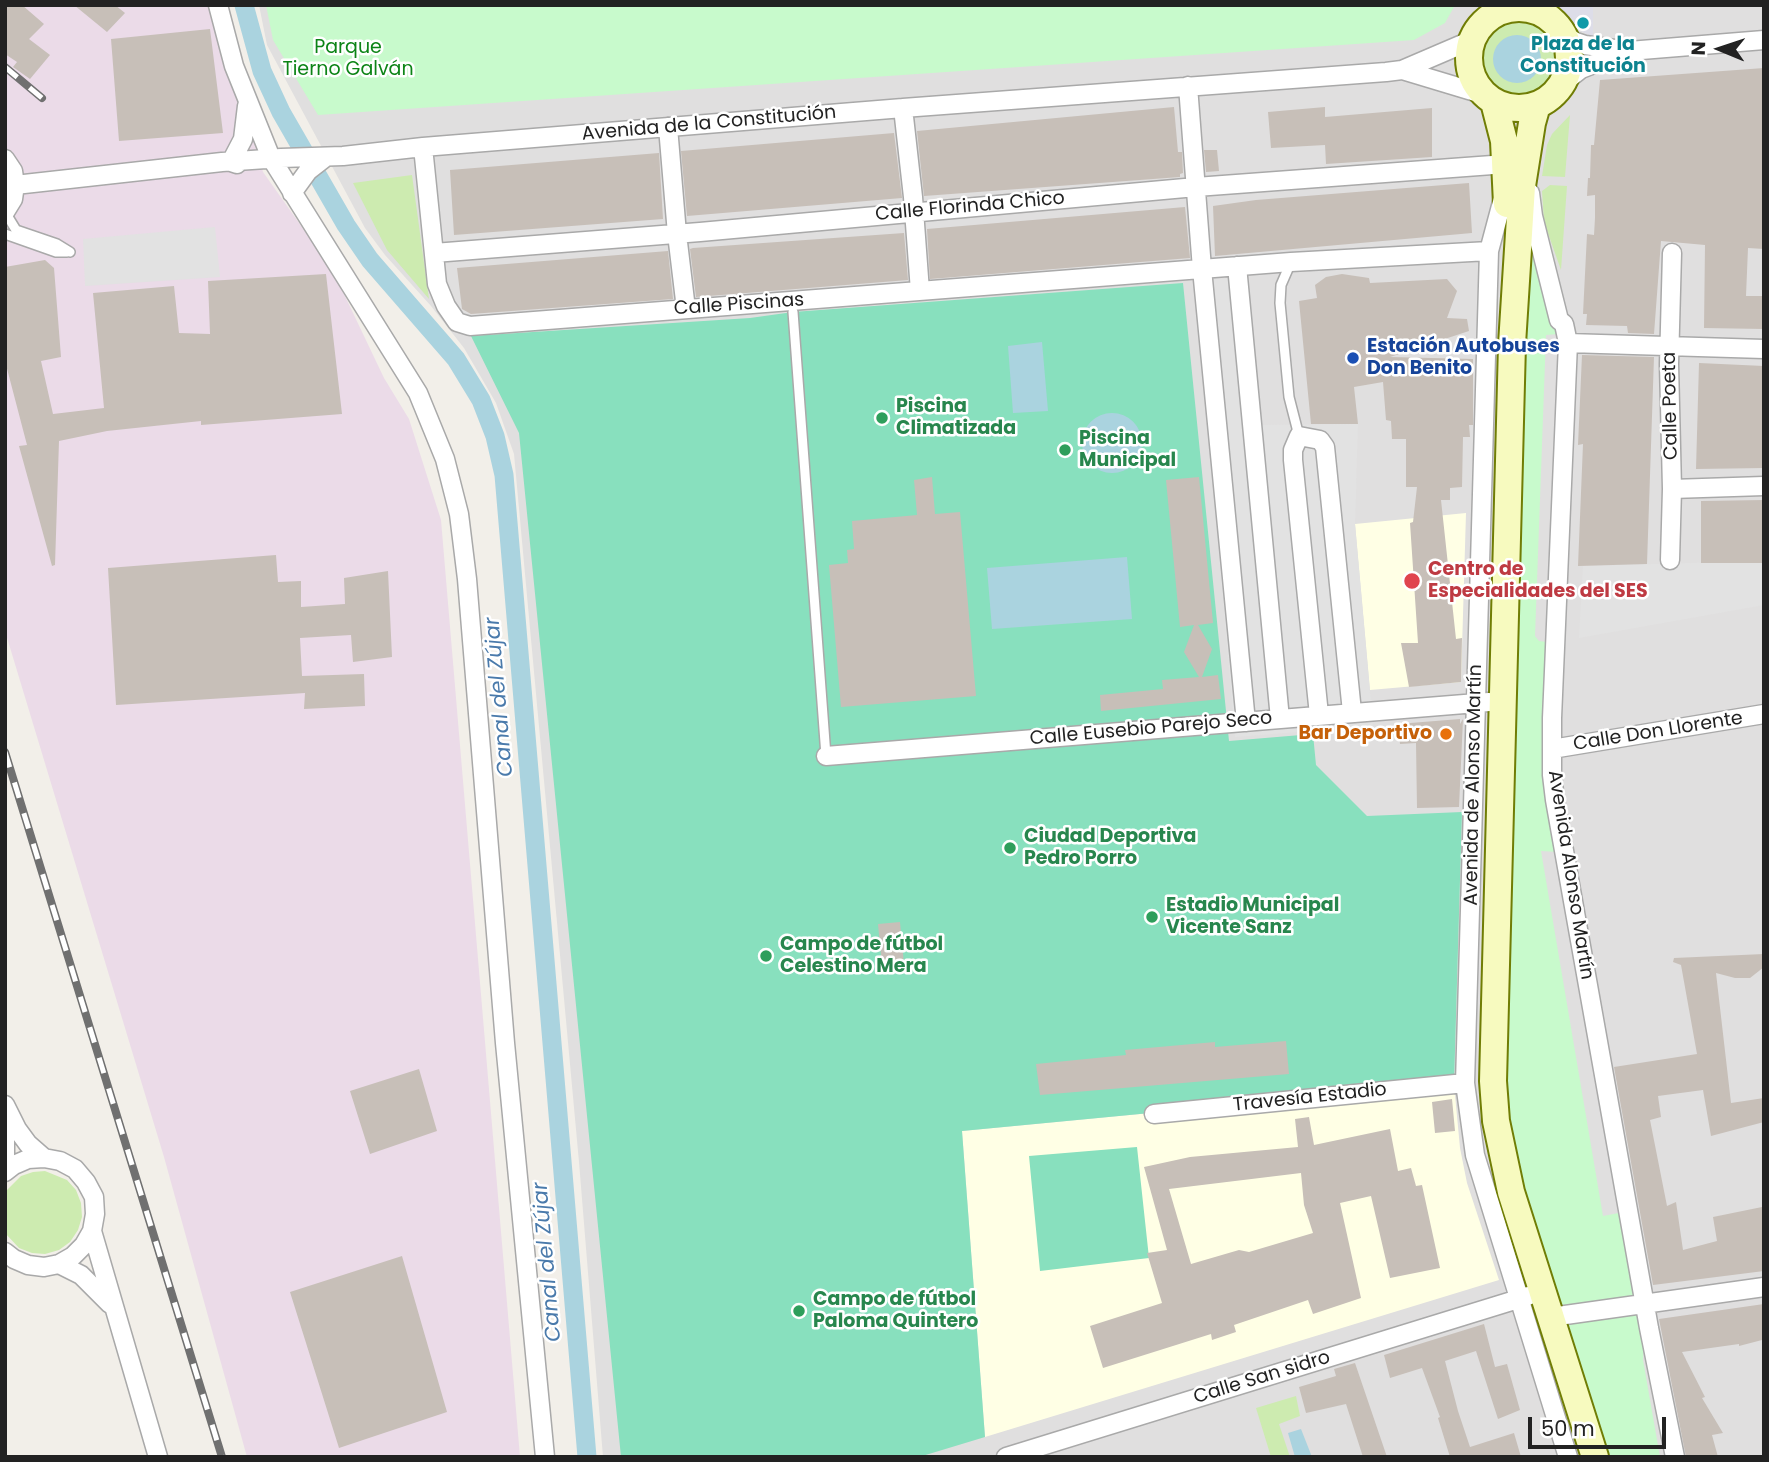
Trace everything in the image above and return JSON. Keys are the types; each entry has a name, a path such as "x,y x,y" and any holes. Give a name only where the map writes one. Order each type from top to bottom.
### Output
{"main road":[{"path":"1516,8 1531,10 1549,18 1568,50 1568,67 1562,83 1534,114 1523,108 1508,107 1489,98 1475,83 1470,69 1469,55 1478,25 1501,11 1516,8"},
{"name":"Avenida de Alonso Martín","path":"1489,98 1504,141 1512,178 1512,344 1489,702 1496,1121 1530,1295 1551,1317 1595,1457"},
{"name":"Avenida de Alonso Martín","path":"1512,178 1534,114"}],"street":[{"path":"218,5 234,66 248,103 284,171 418,393 445,459 459,514 545,1457"},
{"path":"1549,18 1576,43 1629,51 1762,38"},
{"path":"1402,69 1478,25"},
{"path":"1562,83 1581,69 1629,51"},
{"path":"1402,69 1489,98"},
{"name":"Avenida de la Constitución","path":"15,185 231,162 284,171 331,157 423,147 1402,69"},
{"path":"1188,86 1202,269 1246,722"},
{"path":"231,162 243,139 248,103"},
{"path":"903,108 920,291"},
{"name":"Avenida Alonso Martín","path":"1534,114 1530,199 1559,320 1564,324 1568,343 1552,749 1555,800 1675,1457"},
{"path":"668,127 677,234 687,309"},
{"name":"Calle Piscinas","path":"423,147 437,284 446,306 457,321 470,326 1291,262 1489,251"},
{"path":"284,171 331,157"},
{"path":"5,159 13,171 15,185 13,199 5,212"},
{"name":"Calle Florinda Chico","path":"434,253 1196,187 1512,178"},
{"name":"Avenida de Alonso Martín","path":"1512,178 1489,251 1489,702 1465,1083 1475,1155 1530,1295 1568,1457"},
{"name":"Calle Poeta","path":"1670,560 1672,489 1669,346 1672,253"},
{"path":"1237,266 1280,719"},
{"path":"1568,343 1764,349"},
{"path":"1319,715 1293,460 1293,450 1299,436 1320,440 1325,447 1352,712"},
{"path":"1672,489 1764,486"},
{"name":"Calle Eusebio Parejo Seco","path":"826,757 1489,702"},
{"name":"Calle Don Llorente","path":"1552,749 1764,715"},
{"name":"Travesía Estadio","path":"1154,1114 1465,1083"},
{"path":"5,1105 28,1144 44,1158"},
{"path":"5,1131 5,1163"},
{"path":"5,1172 28,1159 60,1161 75,1169 86,1182 94,1198 95,1214 92,1231 85,1245 59,1264 28,1265 5,1252"},
{"path":"92,1231 158,1457"},
{"path":"59,1264 81,1275 114,1309"},
{"path":"1551,1317 1764,1287"},
{"name":"Calle San sidro","path":"1006,1457 1530,1295"}],"lane":[{"path":"5,212 16,230 57,244 70,252 57,252 5,234"},
{"path":"1291,262 1280,285 1280,303 1289,397 1299,436"},
{"path":"793,312 826,757"}],"shaded area":[{"path":"5,5 212,5 263,172 321,254 343,292 384,378 409,419 441,520 520,1457 247,1457 164,1157 5,631"},
{"path":"259,5 1764,5 1764,1457 603,1457 579,1162 514,454 496,403 464,348 365,228 267,45"},
{"name":"Plaza de la Constitución","path":"1555,5 1593,5 1593,37 1577,29 1570,17"},
{"path":"215,227 220,277 85,286 83,239"},
{"path":"1242,277 1259,425 1358,424 1355,524 1373,726 1235,737 1195,281"},
{"name":"Centro de Especialidades del SES","path":"1466,513 1461,682 1370,690 1355,524"},
{"path":"1764,561 1764,605 1579,638 1583,566"},
{"path":"1454,1084 1460,1148 1467,1183 1499,1280 985,1437 962,1131"}],"green space":[{"name":"Parque Tierno Galván","path":"266,5 1455,5 1445,23 1414,40 318,115 273,40"},
{"path":"1509,18 1525,18 1540,25 1551,36 1558,51 1555,75 1546,88 1525,100 1509,100 1494,93 1483,82 1476,67 1476,51 1483,36 1494,25"},
{"path":"1570,115 1565,177 1542,176 1547,145 1552,134"},
{"path":"412,175 429,299 387,250 353,183"},
{"path":"1550,185 1567,186 1561,270 1544,222 1542,191"},
{"path":"1528,233 1558,334 1546,335 1535,636 1539,641 1547,642 1558,852 1541,851 1603,1216 1629,1211 1646,1303 1643,1360 1660,1457 1595,1457 1502,1156 1518,328"},
{"name":"Ciudad Deportiva Pedro Porro","path":"1183,283 1229,741 1313,734 1316,765 1367,816 1462,812 1454,1084 962,1131 985,1437 919,1457 621,1457 519,433 471,336 750,318 793,312"},
{"path":"1137,1147 1149,1258 1040,1271 1029,1156"},
{"path":"45,1171 67,1180 76,1190 82,1217 70,1242 59,1250 45,1254 32,1253 19,1248 5,1233 5,1192 21,1176"},
{"path":"1296,1396 1300,1416 1279,1424 1290,1457 1271,1457 1256,1408"}],"water":[{"path":"1517,35 1526,36 1534,42 1540,50 1540,68 1534,76 1526,82 1517,83 1508,82 1500,76 1494,68 1493,59 1494,50 1500,42 1508,36"},
{"path":"1042,342 1048,411 1013,413 1008,346"},
{"path":"1112,413 1133,422 1142,443 1133,464 1112,473 1091,464 1082,443 1091,422"},
{"path":"1127,557 1132,619 992,629 987,568"},
{"path":"1301,1429 1312,1457 1295,1457 1288,1433"}],"building":[{"path":"5,5 22,5 44,24 29,39 50,55 30,79 13,67 17,62 5,54"},
{"path":"74,5 115,5 125,13 107,32"},
{"path":"210,29 223,133 119,141 111,39"},
{"path":"1764,68 1764,249 1748,248 1746,296 1764,296 1764,329 1704,328 1705,245 1661,241 1654,334 1628,333 1627,326 1586,325 1587,314 1583,314 1587,234 1594,235 1595,218 1595,195 1587,196 1588,178 1600,80"},
{"path":"1174,107 1178,152 1182,152 1183,173 1180,177 924,196 917,131"},
{"path":"1325,107 1325,117 1432,108 1432,157 1326,164 1325,145 1271,148 1268,112"},
{"path":"894,133 902,198 687,216 681,151"},
{"path":"1204,150 1217,150 1219,171 1206,172"},
{"path":"659,153 663,219 454,235 450,170"},
{"path":"1469,183 1472,233 1215,256 1213,206 1256,200"},
{"path":"1185,207 1190,258 930,279 927,229"},
{"path":"904,233 908,280 696,297 690,249 693,248"},
{"path":"668,251 673,299 471,314 462,309 457,268"},
{"path":"45,260 54,268 61,357 41,361 53,414 104,408 93,293 174,286 179,333 210,334 208,281 326,274 342,414 201,425 201,421 107,431 59,441 55,565 52,566 19,446 27,445 5,361 5,267"},
{"path":"1342,274 1369,278 1370,283 1447,279 1457,291 1447,318 1467,319 1469,331 1390,357 1473,359 1473,425 1469,425 1470,437 1463,437 1462,487 1450,488 1450,500 1441,500 1456,639 1462,638 1461,682 1409,687 1401,643 1418,643 1410,523 1413,522 1417,487 1406,487 1406,439 1392,439 1391,421 1386,420 1383,382 1354,387 1358,424 1311,424 1299,301 1317,298 1315,285 1326,277"},
{"path":"1582,355 1654,357 1647,564 1578,566 1583,444 1578,445"},
{"path":"1699,363 1764,366 1764,468 1696,469"},
{"path":"932,477 935,514 960,512 976,696 841,707 829,565 848,563 847,550 854,549 852,521 917,515 914,480"},
{"path":"1199,477 1213,623 1198,625 1212,649 1202,677 1218,675 1221,699 1101,711 1100,695 1163,689 1162,680 1199,677 1184,652 1194,625 1180,627 1166,480"},
{"path":"1764,500 1764,563 1701,563 1701,501"},
{"path":"276,555 278,582 301,581 301,607 345,604 344,578 388,571 392,657 353,662 351,635 300,638 302,676 364,674 365,706 304,709 305,693 116,705 108,568"},
{"path":"1460,719 1460,724 1463,719 1459,807 1417,808 1416,743 1400,744 1398,724"},
{"path":"900,922 904,964 882,966 878,924"},
{"path":"1764,954 1764,967 1750,978 1735,978 1716,973 1731,1103 1764,1098 1764,1122 1711,1136 1703,1090 1658,1096 1661,1117 1650,1120 1667,1206 1676,1202 1683,1250 1717,1241 1713,1217 1762,1207 1764,1271 1653,1285 1614,1067 1697,1054 1681,965 1673,962 1674,958"},
{"path":"1286,1041 1289,1074 1040,1095 1036,1064 1126,1055 1125,1050 1215,1042 1215,1047"},
{"path":"419,1069 437,1131 370,1154 350,1091"},
{"path":"1452,1099 1455,1131 1435,1133 1432,1102"},
{"path":"1309,1117 1314,1145 1390,1129 1398,1171 1411,1168 1416,1186 1422,1185 1440,1268 1390,1278 1371,1196 1340,1203 1361,1298 1313,1314 1308,1300 1234,1325 1236,1332 1212,1340 1211,1334 1103,1368 1090,1326 1162,1303 1147,1253 1167,1250 1144,1167 1190,1157 1298,1147 1295,1119","holes":["1301,1173 1304,1205 1313,1233 1249,1252 1239,1250 1191,1264 1169,1189"]},
{"path":"402,1256 447,1412 339,1448 290,1292"},
{"path":"1764,1304 1762,1340 1739,1346 1682,1352 1705,1397 1702,1398 1723,1433 1712,1435 1718,1457 1686,1457 1659,1319"},
{"path":"1484,1324 1495,1367 1507,1364 1520,1410 1498,1419 1476,1351 1445,1361 1458,1411 1470,1447 1514,1433 1521,1457 1450,1457 1438,1418 1440,1417 1422,1368 1390,1378 1384,1355"},
{"path":"1355,1363 1387,1457 1363,1457 1346,1404 1306,1413 1299,1387 1336,1376 1334,1369"}],"waterway":[{"name":"Canal del Zújar","path":"244,5 262,71 281,112 346,225 370,260 456,359 481,400 495,436 504,475 587,1457"}],"railway":[{"path":"5,67 42,98"},
{"path":"5,752 222,1457"}],"place":[{"name":"Plaza de la Constitución","path":"1583,23"},
{"name":"Estación Autobuses Don Benito","path":"1353,358"},
{"name":"Piscina Climatizada","path":"882,418"},
{"name":"Piscina Municipal","path":"1065,450"},
{"name":"Centro de Especialidades del SES","path":"1412,581"},
{"name":"Bar Deportivo","path":"1446,734"},
{"name":"Ciudad Deportiva Pedro Porro","path":"1010,848"},
{"name":"Estadio Municipal Vicente Sanz","path":"1152,917"},
{"name":"Campo de fútbol Celestino Mera","path":"766,956"},
{"name":"Campo de fútbol Paloma Quintero","path":"799,1311"}]}
